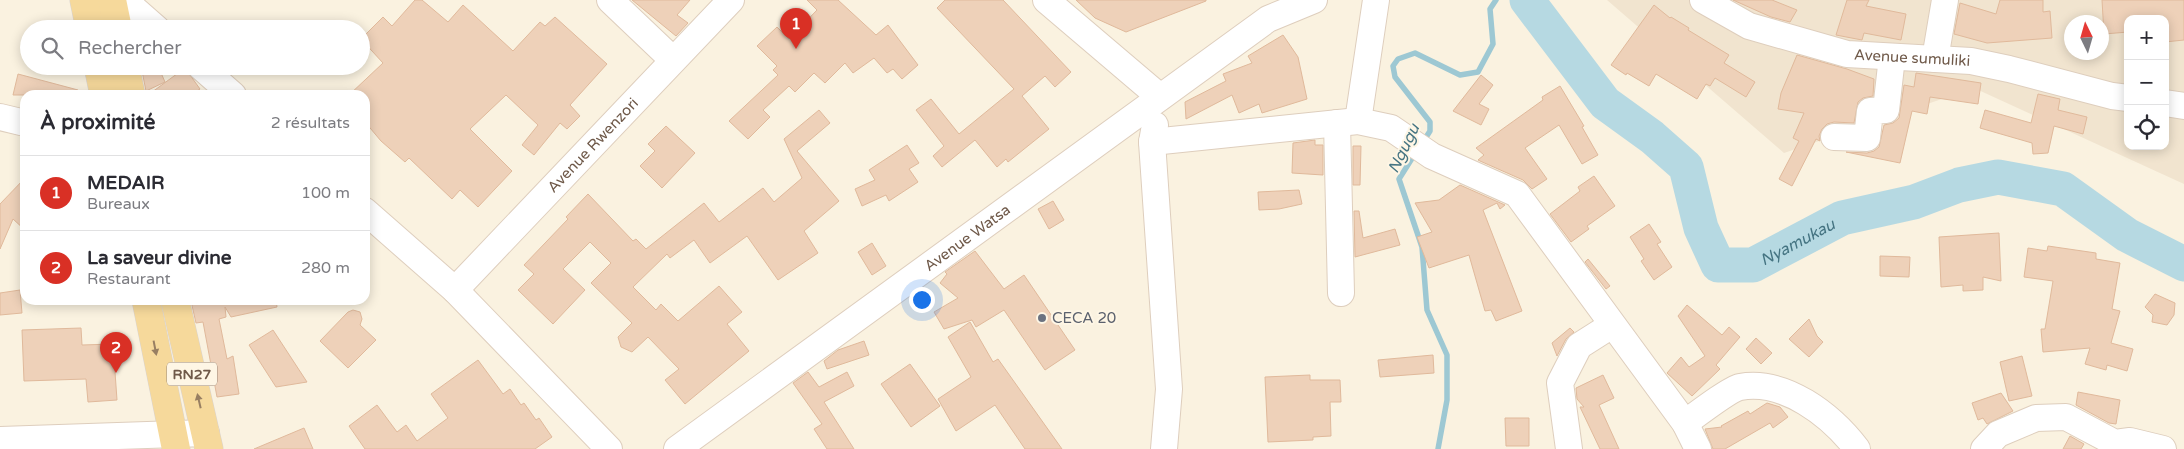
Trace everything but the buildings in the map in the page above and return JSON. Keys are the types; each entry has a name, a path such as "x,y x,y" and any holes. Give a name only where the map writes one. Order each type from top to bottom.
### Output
{"main road":[{"path":"84,0 88,20"},
{"path":"112,0 116,20"},
{"path":"100,75 103,90"},
{"path":"127,75 129,90"},
{"name":"RN27","path":"147,305 175,442"},
{"name":"RN27","path":"176,305 208,441"}],"street":[{"path":"124,0 147,20"},
{"path":"610,0 673,60"},
{"name":"Avenue Rwenzori","path":"455,290 731,0"},
{"path":"1046,0 1160,98 1152,142 1169,389 1164,449"},
{"name":"Avenue Watsa","path":"677,449 1268,19 1314,0"},
{"path":"1341,293 1348,122 1376,0"},
{"name":"Avenue sumuliki","path":"1703,0 1749,26 1847,54 1971,62 2009,68 2112,96 2124,98"},
{"path":"1935,59 1945,0"},
{"path":"1834,137 1867,138 1870,111 1886,110 1892,57"},
{"path":"210,75 227,90"},
{"path":"2169,104 2184,106"},
{"path":"0,117 20,123"},
{"path":"1152,142 1348,122 1391,128 1432,156 1517,194 1685,423 1698,449"},
{"path":"370,215 455,290 609,449"},
{"path":"1569,449 1560,383 1579,346 1612,325"},
{"path":"1685,423 1738,387 1772,386 1804,402 1844,431 1858,449"},
{"path":"1984,449 1998,434 2036,418 2066,418 2115,443 2130,441 2163,449"},
{"path":"0,440 208,441"}],"shaded area":[{"path":"1607,0 2184,0 2184,184 1974,88 1784,153"}],"waterway":[{"name":"Ngugu","path":"1423,142 1430,131 1430,122 1395,77 1393,66 1398,59 1415,53 1460,75 1478,72 1493,44 1490,9 1496,0"},
{"name":"Nyamukau","path":"1527,0 1605,103 1652,137 1686,167 1701,228 1718,265 1753,265 1842,218 1914,202 1959,185 1998,177 2063,189 2127,235 2184,264"},
{"name":"Ngugu","path":"1416,152 1399,179 1422,247 1427,310 1447,355 1447,400 1438,449"}],"place":[{"name":"MEDAIR","path":"796,49"},
{"name":"CECA 20","path":"1042,318"},
{"name":"La saveur divine","path":"116,373"}]}
